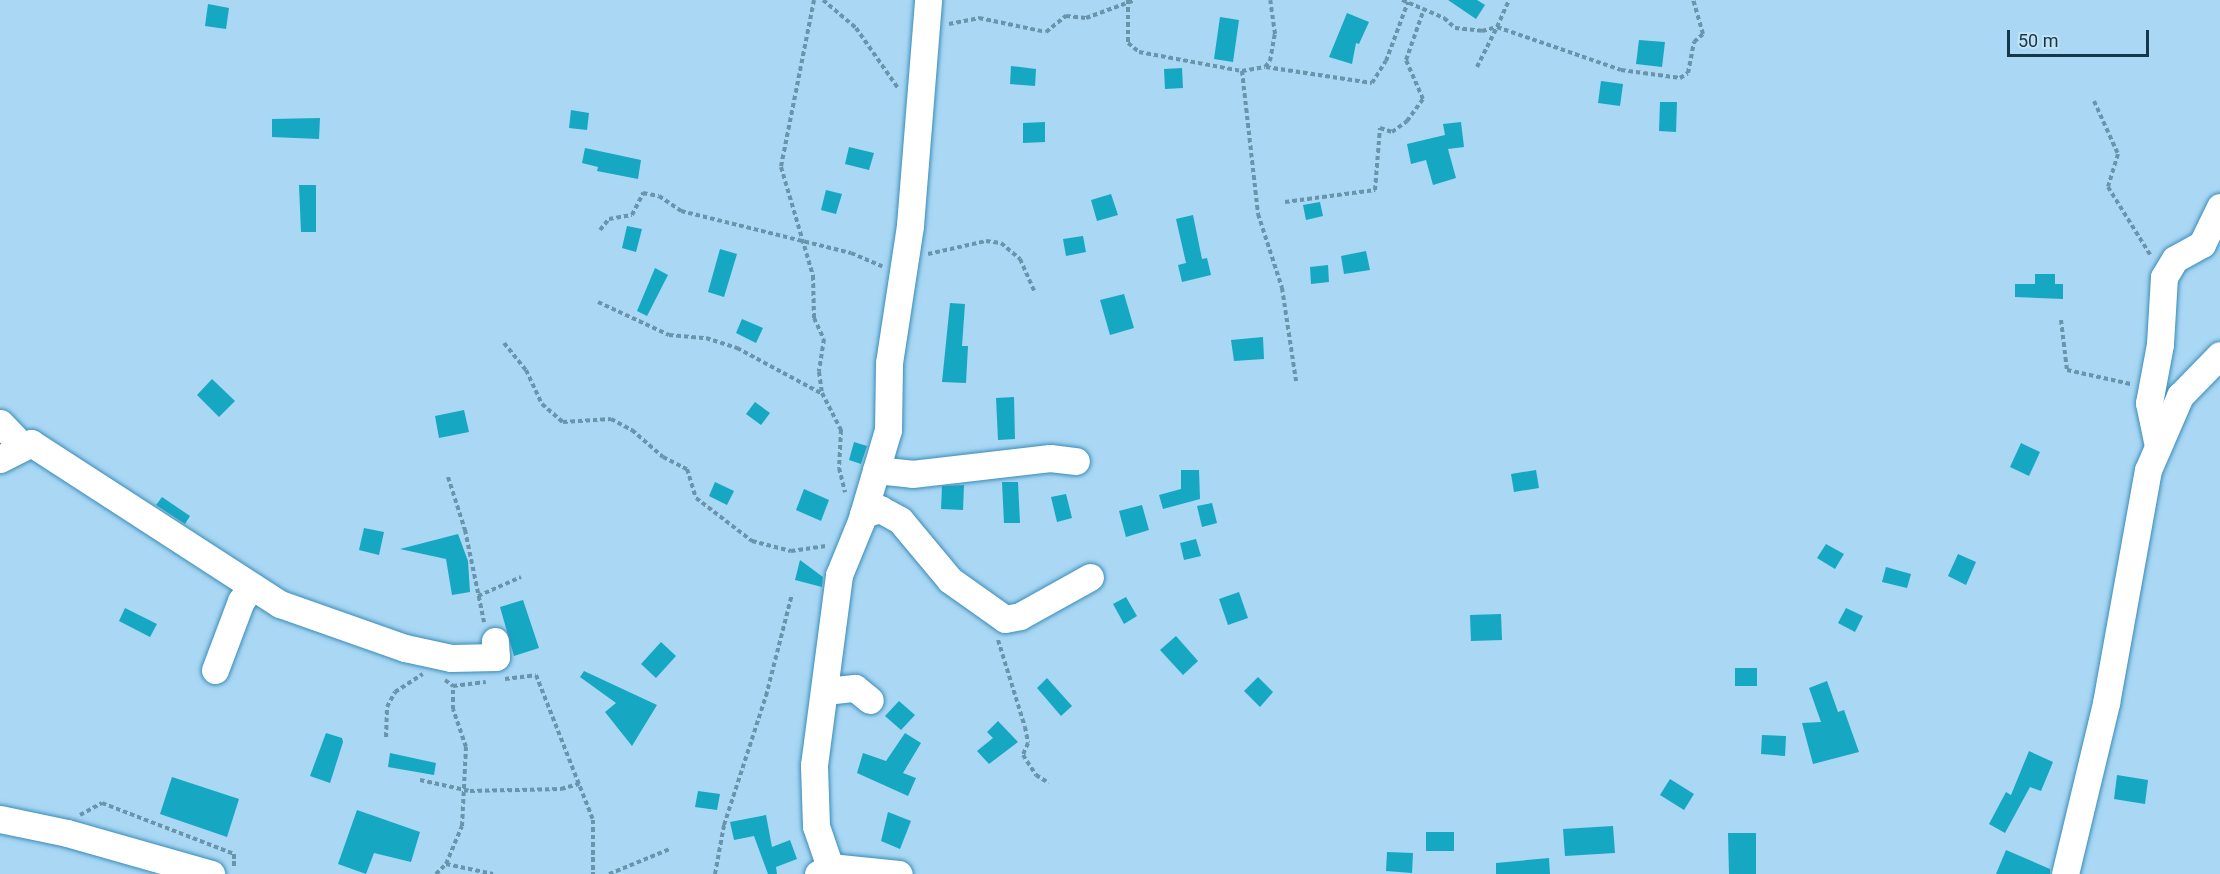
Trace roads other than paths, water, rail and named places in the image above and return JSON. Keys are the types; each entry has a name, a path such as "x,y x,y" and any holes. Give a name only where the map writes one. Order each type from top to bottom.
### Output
{"street":[{"path":"899,874 824,871 816,826 814,765 839,575 858,527 888,430 889,363 906,254 928,0"},
{"path":"2158,446 2149,403 2160,344 2164,277 2175,259 2202,244 2220,207"},
{"path":"2066,874 2106,703 2148,470 2180,396 2220,355"},
{"path":"0,423 11,453 31,442 280,604 405,648 445,667 495,657 495,641"},
{"path":"876,470 912,474 1050,458 1076,461"},
{"path":"858,527 880,509 900,520 950,580 1005,619 1020,616 1090,577"},
{"path":"215,670 241,601 251,587"},
{"path":"825,691 855,688 870,700"},
{"path":"0,819 67,833 211,874"}]}
